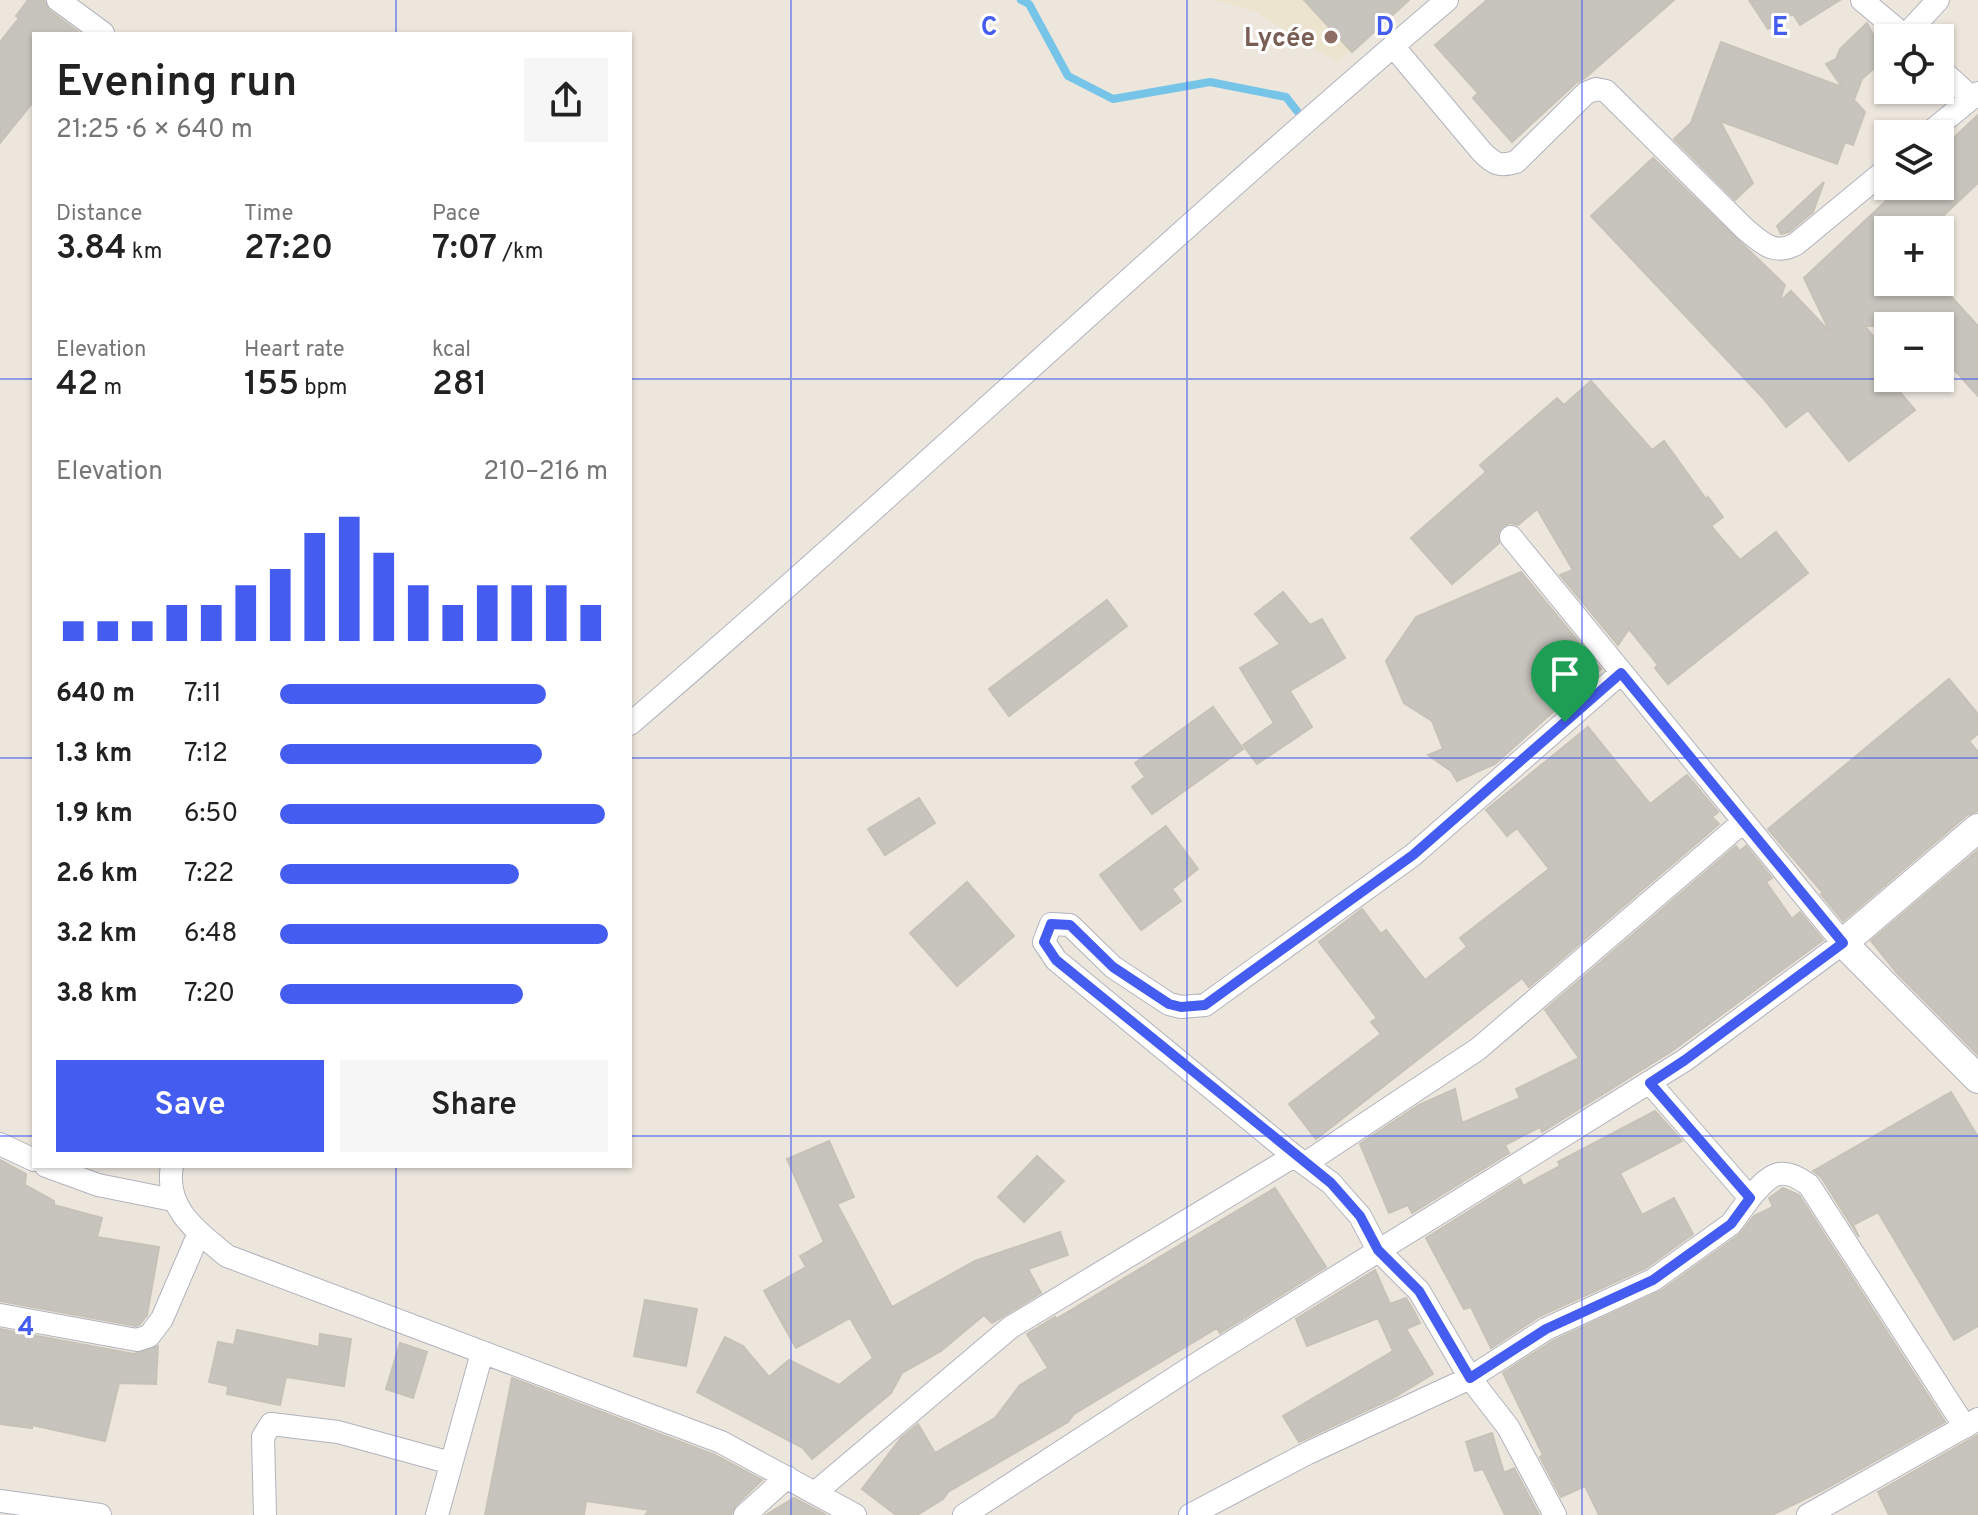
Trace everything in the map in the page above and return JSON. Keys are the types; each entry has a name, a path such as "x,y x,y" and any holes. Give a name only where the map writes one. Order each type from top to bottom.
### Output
{"street":[{"path":"58,0 102,32"},
{"path":"632,722 786,591 1328,101 1447,0"},
{"path":"1862,0 1891,24"},
{"path":"1917,24 1938,0"},
{"path":"1393,46 1482,152 1494,164 1503,166 1516,162 1586,93 1596,89 1606,91 1745,229 1769,248 1780,250 1796,244 1874,180"},
{"path":"1945,120 1975,95 1954,79"},
{"path":"1511,537 1843,943 1977,1077"},
{"path":"1555,1515 1508,1427 1470,1378 1419,1291 1378,1250 1360,1216 1331,1183 1056,960 1044,942 1051,924 1070,925 1113,967 1169,1004 1181,1007 1205,1005 1413,855 1621,673"},
{"path":"816,1492 1011,1327 1300,1159 1478,1049 1743,822"},
{"path":"964,1515 1190,1368 1685,1060 1843,943 1978,828"},
{"path":"1650,1083 1750,1198"},
{"path":"0,1144 32,1159"},
{"path":"51,1168 98,1185 173,1200"},
{"path":"172,1168 173,1200 179,1213 227,1256 721,1442 855,1515"},
{"path":"1190,1515 1308,1453 1470,1378 1546,1329 1653,1280 1724,1230 1737,1218 1766,1179 1778,1173 1797,1176 1809,1185 1971,1423 1808,1515"},
{"path":"0,1315 137,1340 149,1336 162,1319 199,1233"},
{"path":"437,1515 482,1353"},
{"path":"265,1515 263,1437 271,1424 338,1432 451,1463"},
{"path":"745,1515 787,1477"},
{"path":"0,1501 100,1515"}],"shaded area":[{"name":"Lycée","path":"1214,0 1406,0 1337,62 1256,12"}],"building":[{"path":"28,0 44,0 50,11 78,32 32,32 32,103 0,143 0,42 19,18 16,16"},
{"path":"1304,0 1409,0 1352,52"},
{"path":"1487,0 1674,0 1512,142 1473,98 1478,93 1435,45"},
{"path":"1749,0 1840,0 1800,25 1793,14 1768,29"},
{"path":"1867,23 1874,37 1874,68 1862,79 1854,100 1865,112 1853,145 1845,142 1837,164 1720,121 1753,183 1735,200 1674,139 1691,123 1721,42 1842,87 1826,64 1836,59 1840,49"},
{"path":"1978,115 1978,183 1943,216 1874,216 1874,296 1951,296 1978,326 1978,396 1954,369 1954,312 1874,312 1874,326 1865,326 1874,337 1874,392 1900,392 1915,410 1849,461 1808,410 1786,427 1763,398 1591,216 1653,158 1785,285 1779,302 1791,291 1830,332 1804,278 1887,200 1954,200 1954,138"},
{"path":"1824,182 1813,212 1789,232 1781,234 1777,226"},
{"path":"1591,381 1652,450 1664,441 1723,517 1711,526 1740,560 1776,532 1808,573 1668,684 1655,668 1658,665 1629,629 1618,645 1560,575 1573,570 1537,509 1518,525 1510,523 1502,527 1498,533 1499,543 1452,584 1411,538 1486,472 1480,465 1557,398 1564,405"},
{"path":"1521,572 1601,669 1495,764 1457,781 1451,771 1428,755 1443,749 1432,721 1404,703 1386,661 1416,617"},
{"path":"1283,592 1310,625 1322,619 1345,658 1290,691 1312,727 1257,764 1243,745 1274,723 1240,668 1280,644 1255,614"},
{"path":"1107,600 1127,626 1009,716 989,689"},
{"path":"1949,679 1978,714 1978,734 1969,741 1978,752 1978,811 1967,815 1843,921 1768,829"},
{"path":"1213,707 1243,749 1152,814 1132,787 1145,777 1135,763"},
{"path":"1588,727 1650,804 1687,775 1718,812 1712,817 1719,824 1529,987 1522,978 1316,1139 1289,1104 1381,1034 1371,1022 1377,1018 1319,942 1362,909 1381,934 1386,930 1425,980 1467,947 1460,938 1549,869 1517,828 1507,836 1486,810"},
{"path":"919,798 935,823 885,855 868,829"},
{"path":"1166,826 1198,869 1172,889 1181,901 1141,930 1100,875"},
{"path":"1736,846 1740,851 1746,846 1772,878 1766,882 1792,919 1800,912 1823,940 1672,1051 1542,1132 1540,1127 1505,1145 1509,1153 1412,1213 1408,1205 1389,1213 1360,1144 1419,1105 1455,1089 1462,1123 1520,1098 1516,1089 1579,1058 1545,1010"},
{"path":"1978,850 1978,1055 1897,973 1871,941"},
{"path":"967,882 1014,936 957,986 910,933"},
{"path":"1951,1092 1978,1137 1978,1326 1954,1340 1878,1212 1853,1225 1859,1237 1821,1177 1813,1171"},
{"path":"1655,1111 1682,1141 1620,1173 1642,1215 1674,1198 1693,1234 1646,1268 1540,1316 1491,1348 1471,1307 1464,1309 1426,1238 1520,1179 1523,1186 1560,1166 1558,1162"},
{"path":"829,1141 854,1197 837,1204 892,1307 975,1261 1060,1232 1068,1255 1028,1269 1041,1293 992,1323 984,1315 941,1351 902,1373 891,1393 812,1459 803,1448 697,1392 725,1337 743,1346 769,1377 789,1360 839,1385 873,1358 850,1318 796,1348 764,1291 806,1267 800,1256 824,1242 787,1159"},
{"path":"1037,1156 1064,1181 1024,1222 998,1197"},
{"path":"0,1160 26,1174 25,1185 54,1201 54,1205 102,1218 97,1237 159,1247 147,1315 140,1324 136,1326 0,1301"},
{"path":"1275,1188 1326,1267 1220,1333 1217,1328 1074,1414 1068,1422 948,1492 943,1499 917,1515 896,1515 862,1489 901,1438 918,1424 935,1453 995,1418 1020,1385 1048,1368 1027,1334"},
{"path":"1783,1188 1799,1195 1945,1422 1772,1515 1599,1515 1585,1486 1561,1497 1503,1373 1553,1341 1661,1291 1739,1235 1754,1216 1773,1207 1769,1198"},
{"path":"1375,1270 1390,1304 1406,1298 1414,1311 1420,1323 1406,1329 1433,1374 1393,1398 1299,1442 1283,1416 1393,1351 1378,1318 1307,1346 1296,1319"},
{"path":"645,1300 697,1309 686,1366 634,1356"},
{"path":"0,1329 134,1354 158,1346 156,1384 119,1383 105,1441 32,1425 32,1428 0,1424"},
{"path":"237,1330 319,1347 320,1334 351,1339 344,1386 286,1377 280,1405 227,1394 228,1386 209,1382 218,1342 234,1345"},
{"path":"400,1343 427,1352 413,1398 386,1389"},
{"path":"512,1378 715,1455 762,1480 736,1505 731,1515 645,1515 649,1510 586,1501 584,1515 485,1515"},
{"path":"1492,1433 1504,1473 1514,1468 1539,1515 1505,1515 1483,1469 1475,1471 1466,1442"},
{"path":"1978,1435 1978,1515 1889,1515 1878,1492"},
{"path":"794,1498 826,1515 766,1515"}],"waterway":[{"path":"1021,0 1029,4 1068,76 1113,99 1210,82 1286,97 1297,111"}],"place":[{"name":"Lycée","path":"1331,37"}],"route":[{"path":"1621,673 1843,943 1650,1083 1750,1198 1737,1218 1653,1280 1546,1329 1470,1378 1419,1291 1378,1250 1360,1216 1331,1183 1056,960 1044,942 1051,924 1070,925 1113,967 1169,1004 1193,1008 1205,1005 1413,855 1565,722 1621,673"}]}
